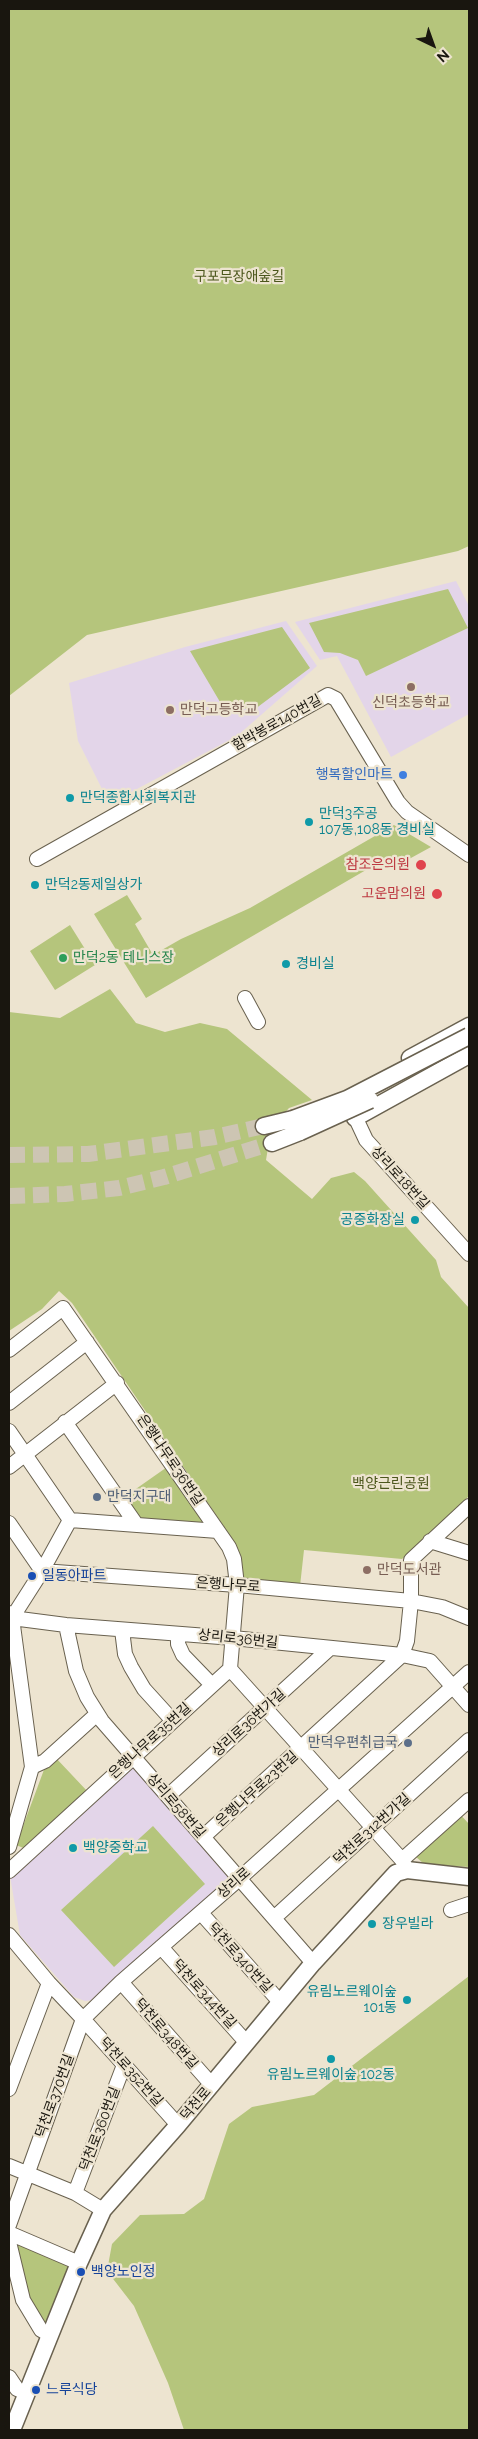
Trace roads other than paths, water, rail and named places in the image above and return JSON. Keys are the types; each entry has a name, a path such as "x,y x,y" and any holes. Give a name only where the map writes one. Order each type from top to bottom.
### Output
{"main road":[{"path":"346,1092 469,1026"},
{"path":"272,1143 297,1126 346,1099 469,1036"},
{"path":"264,1126 297,1126 355,1108 469,1045"},
{"path":"355,1118 469,1055"},
{"path":"404,1865 469,1877"},
{"name":"덕천로","path":"12,2430 79,2263 103,2210 212,2085 313,1962 404,1865"}],"street":[{"name":"함박봉로140번길","path":"37,859 328,695 336,699 407,812 469,855"},
{"path":"245,998 258,1022"},
{"name":"상리로18번길","path":"346,1092 355,1118 366,1140 469,1254"},
{"name":"은행나무로36번길","path":"9,1350 62,1308 117,1383 230,1547 234,1559 237,1585"},
{"path":"9,1403 87,1342"},
{"path":"9,1467 117,1383"},
{"path":"65,1422 136,1524"},
{"path":"9,1431 70,1520"},
{"path":"402,1655 406,1641 410,1601 411,1560 469,1506"},
{"path":"70,1520 218,1531"},
{"path":"9,1847 32,1767 11,1615 42,1571 70,1520"},
{"path":"9,1523 42,1571"},
{"path":"430,1541 468,1552"},
{"name":"은행나무로","path":"42,1571 237,1585 410,1601 442,1607 469,1618"},
{"path":"237,1585 230,1669 404,1865 467,1808"},
{"name":"상리로36번길","path":"11,1615 66,1625 233,1638 402,1655 430,1661 469,1705"},
{"name":"상리로58번길","path":"66,1625 76,1671 87,1697 97,1714 132,1757 313,1962"},
{"path":"122,1630 125,1654 131,1667 144,1689 172,1720"},
{"path":"178,1634 178,1644 183,1654 212,1685"},
{"name":"상리로36번가길","path":"168,1796 329,1649"},
{"name":"은행나무로23번길","path":"203,1837 402,1655"},
{"name":"은행나무로35번길","path":"9,1871 230,1669"},
{"name":"상리로","path":"83,2019 121,1982 339,1790 469,1672"},
{"path":"32,1767 45,1761 97,1714"},
{"name":"덕천로312번가길","path":"274,1918 469,1740"},
{"path":"451,1910 469,1904"},
{"name":"덕천로340번길","path":"201,1912 280,2002"},
{"path":"10,1939 83,2019"},
{"name":"덕천로344번길","path":"161,1947 246,2042"},
{"name":"덕천로348번길","path":"121,1982 212,2085"},
{"path":"9,2089 49,1983"},
{"name":"덕천로352번길","path":"83,2019 178,2125"},
{"name":"덕천로370번길","path":"9,2225 83,2019"},
{"name":"덕천로360번길","path":"75,2193 124,2065"},
{"path":"9,2166 75,2193 103,2210"},
{"path":"9,2233 79,2263"},
{"path":"9,2242 23,2300 41,2330 50,2335"},
{"path":"9,2377 17,2389 27,2393"}],"tunnel":[{"path":"9,1155 88,1154 215,1137 264,1126"},
{"path":"9,1196 65,1194 119,1188 164,1177 272,1143"}],"place":[{"name":"신덕초등학교","path":"411,687"},
{"name":"만덕고등학교","path":"170,710"},
{"name":"행복할인마트","path":"403,775"},
{"name":"만덕종합사회복지관","path":"70,798"},
{"name":"만덕3주공 107동,108동 경비실","path":"309,822"},
{"name":"참조은의원","path":"421,865"},
{"name":"만덕2동제일상가","path":"35,885"},
{"name":"고운맘의원","path":"437,894"},
{"name":"만덕2동 테니스장","path":"63,958"},
{"name":"경비실","path":"286,964"},
{"name":"공중화장실","path":"415,1220"},
{"name":"만덕지구대","path":"97,1497"},
{"name":"만덕도서관","path":"367,1570"},
{"name":"일동아파트","path":"32,1576"},
{"name":"만덕우편취급국","path":"408,1743"},
{"name":"백양중학교","path":"73,1848"},
{"name":"장우빌라","path":"372,1924"},
{"name":"유림노르웨이숲 101동","path":"407,2000"},
{"name":"유림노르웨이숲 102동","path":"331,2059"},
{"name":"백양노인정","path":"81,2272"},
{"name":"느루식당","path":"36,2390"}],"park label":[{"name":"구포무장애숲길","path":"239,277"},
{"name":"백양근린공원","path":"391,1484"}]}
